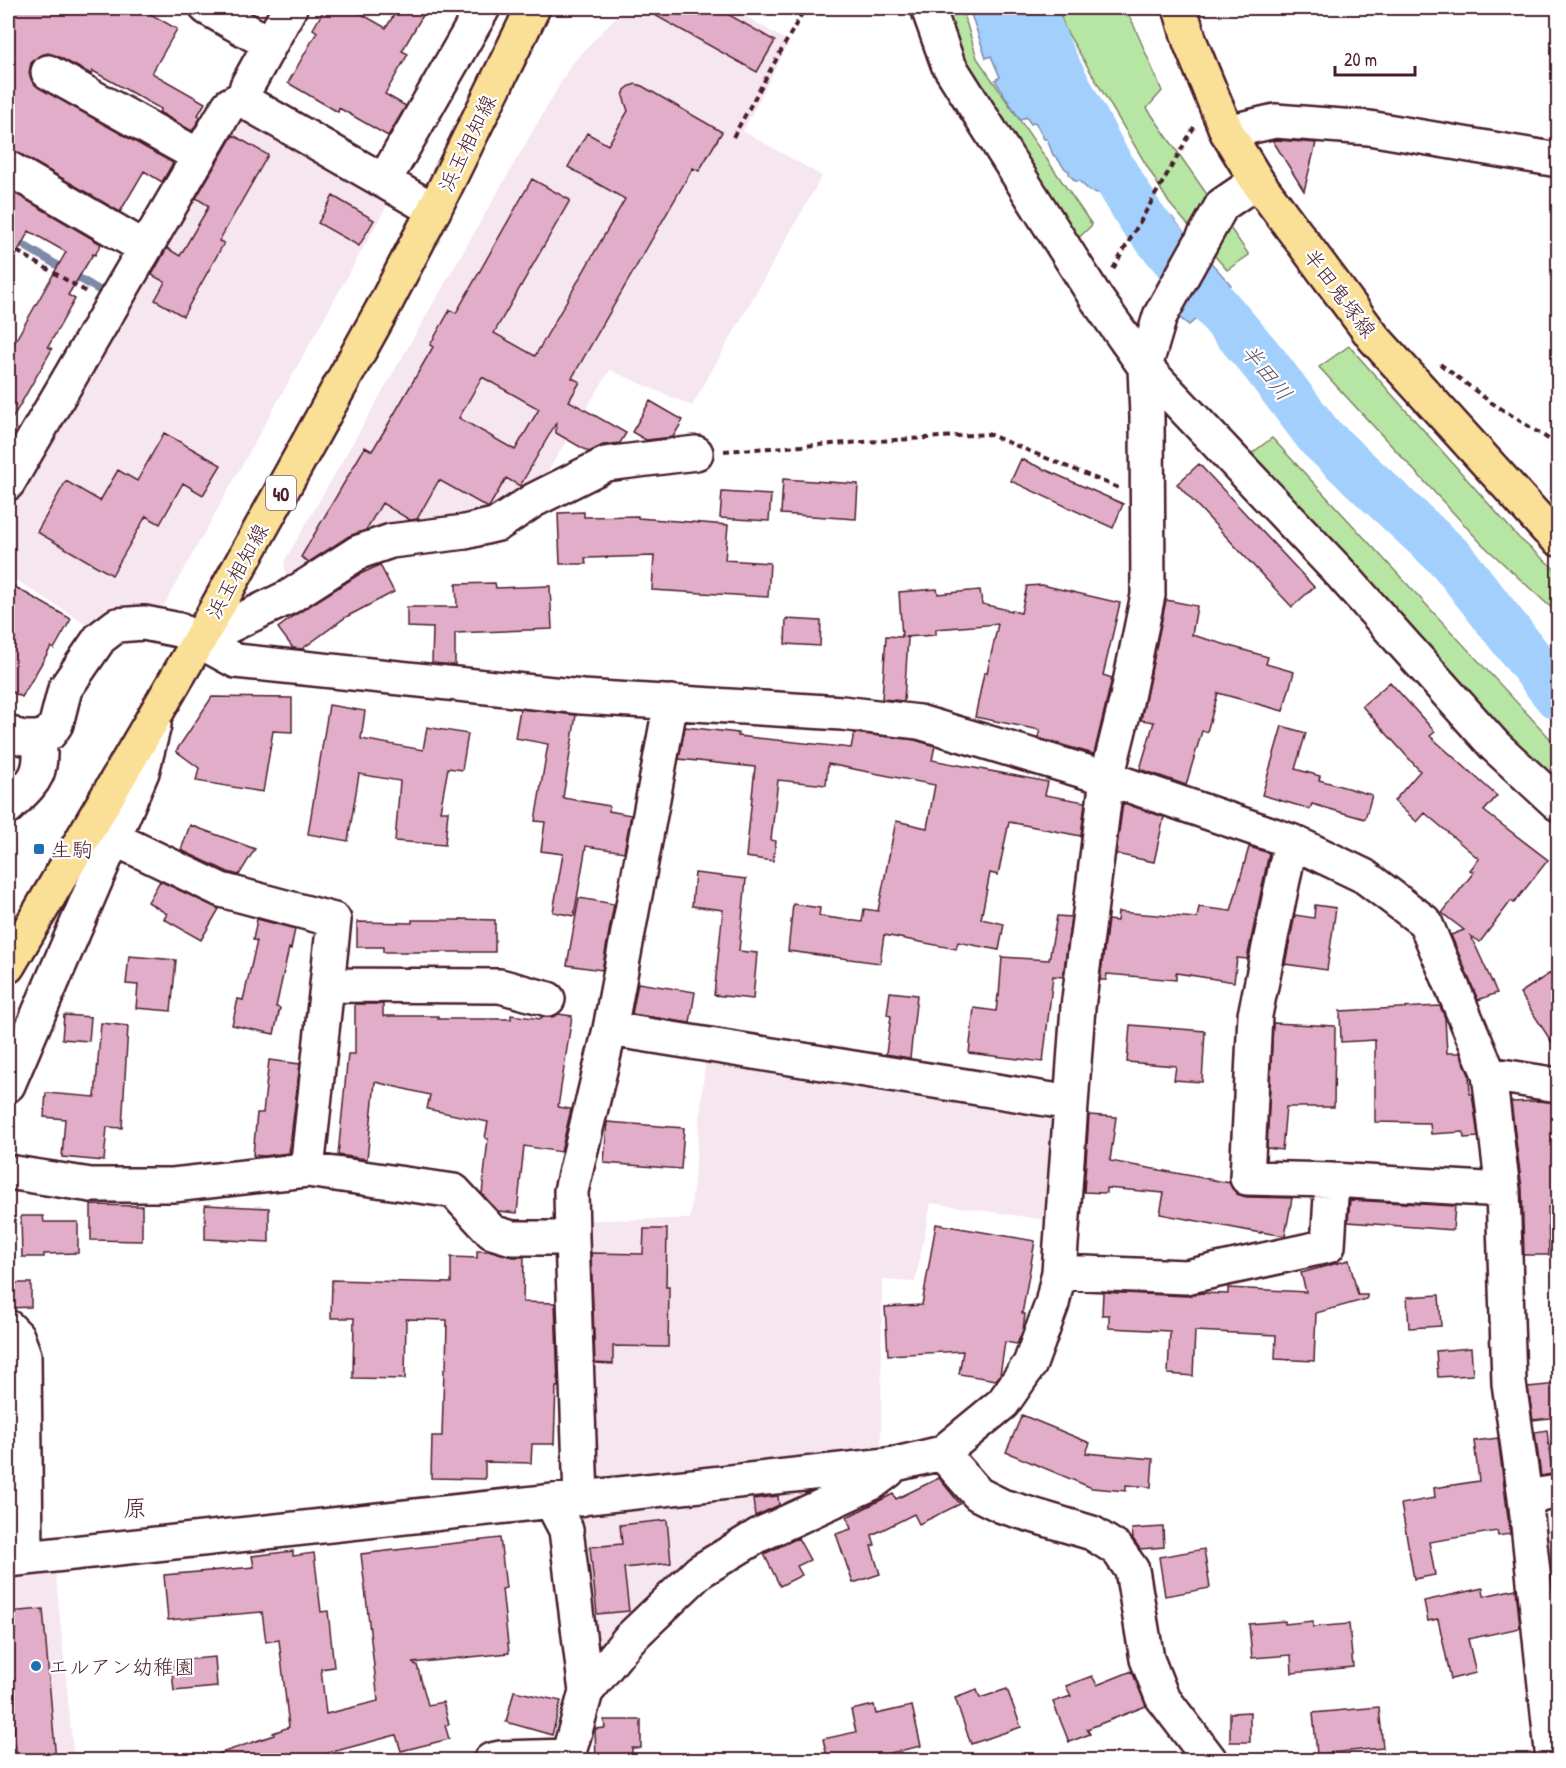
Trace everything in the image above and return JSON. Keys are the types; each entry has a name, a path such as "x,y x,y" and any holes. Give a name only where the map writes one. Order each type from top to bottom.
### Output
{"main road":[{"name":"浜玉相知線","path":"8,966 199,640 382,310 533,8"},
{"name":"半田鬼塚線","path":"1180,8 1190,42 1227,132 1257,181 1374,338 1558,539"}],"street":[{"path":"207,8 270,44"},
{"path":"8,483 229,105 244,97 247,86 290,8"},
{"path":"384,181 483,8"},
{"path":"928,8 948,64 1096,298 1145,367 1343,576 1495,746 1558,804"},
{"path":"48,72 199,156"},
{"path":"244,97 251,105 434,210"},
{"path":"1227,132 1275,121 1369,128 1558,160"},
{"path":"8,168 145,248"},
{"path":"8,1327 17,1336 24,1355 17,1559 896,1464 942,1453 1003,1403 1030,1364 1052,1304 1059,1272 1078,1007 1107,778 1126,702 1148,595 1145,367 1160,316 1222,205 1257,181"},
{"path":"199,640 289,597 359,552 391,541 465,532 498,524 534,500 606,464 696,453"},
{"path":"8,732 24,738 39,738 50,733 56,724 65,689 100,638 117,625 144,622 179,630 236,661 582,697 842,713 919,722 1107,778 1291,841 1364,876 1425,922 1489,1074 1503,1190 1509,1383 1526,1497 1553,1761"},
{"path":"491,1761 500,1758 568,1758 586,1692 566,1530 571,1191 610,1029 671,702"},
{"path":"8,1085 142,772 157,711"},
{"path":"8,807 34,782 40,769 42,756 39,738"},
{"path":"114,839 221,890 334,920 307,1170"},
{"path":"1291,841 1255,1016 1247,1178 1332,1180 1503,1190"},
{"path":"327,985 500,986 548,999"},
{"path":"610,1029 1071,1103"},
{"path":"1489,1074 1558,1085"},
{"path":"8,1172 92,1185 173,1185 307,1170 454,1191 492,1232 512,1238 572,1238"},
{"path":"1059,1272 1186,1277 1328,1246 1332,1180"},
{"path":"942,1453 978,1494 1002,1506 1092,1533 1117,1549 1132,1570 1147,1659 1162,1697 1210,1761"},
{"path":"586,1692 629,1639 700,1571 759,1535 872,1483 896,1464"},
{"path":"1526,1497 1558,1492"}],"path":[{"path":"733,137 805,8"},
{"path":"1096,298 1195,124"},
{"path":"8,246 111,306"},
{"path":"1434,359 1489,401 1558,445"},
{"path":"696,453 987,434 1148,500"}],"shaded area":[{"path":"624,8 732,8 789,42 743,131 822,176 692,406 610,370 543,479 494,520 287,580 284,562 571,65"},
{"path":"232,113 390,200 144,641 113,641 8,575 8,503"},
{"path":"706,1054 1060,1106 1054,1221 931,1203 915,1282 882,1280 881,1454 588,1483 579,1220 690,1219"},
{"path":"851,1478 749,1533 595,1671 581,1517 595,1508"},
{"name":"エルアン幼稚園","path":"55,1568 74,1760 8,1760 8,1572"}],"green space":[{"path":"912,8 962,8 977,58 1092,225 1057,259 959,116 923,48"},
{"path":"1058,8 1124,8 1132,21 1162,91 1147,108 1249,255 1227,270 1169,203 1065,29"},
{"path":"1349,346 1519,538 1558,572 1558,614 1482,544 1319,367"},
{"path":"1272,438 1558,747 1558,789 1511,750 1248,456"}],"water":[{"path":"969,8 1009,8 1012,22 1024,30 1047,62 1077,90 1080,101 1100,129 1122,177 1130,176 1133,179 1123,196 1151,219 1158,218 1164,223 1172,217 1231,285 1224,291 1218,303 1206,312 1206,315 1189,325 1180,318 1168,259 1163,259 1163,252 1149,237 1139,236 1124,214 1116,211 1118,203 1110,190 1098,193 1090,191 1079,181 1075,181 1069,171 1053,155 1047,139 1044,139 1035,122 1031,124 1026,117 1020,120 995,80 1000,77 991,56 986,58"}],"building":[{"path":"8,8 140,8 177,29 152,73 205,103 198,115 201,117 192,131 159,112 161,109 93,71 91,74 48,53 39,56 31,63 29,73 32,81 39,88 173,163 162,182 144,171 120,212 8,149"},
{"path":"325,8 351,8 386,28 398,8 427,8 402,51 408,54 385,94 406,106 388,136 339,108 338,112 288,83 317,32 313,29"},
{"path":"642,8 717,8 775,41 757,72"},
{"path":"636,84 642,86 722,132 699,171 693,168 572,378 580,382 569,401 626,433 620,443 603,445 589,452 556,433 556,423 520,486 506,478 489,507 439,480 417,519 410,520 382,503 366,530 349,536 309,562 301,557 365,447 372,451 433,347 430,345 450,310 456,313 532,179 570,200 494,333 535,356 625,199 568,167 587,133 608,145 628,111 623,96 625,90","holes":["482,377 539,409 515,450 459,418"]},
{"path":"233,135 268,155 219,241 224,243 183,316 155,300 165,282 152,275 167,248 180,256 209,206 196,198"},
{"path":"1273,141 1316,143 1304,191"},
{"path":"8,189 101,244 68,295 75,299 48,347 52,349 8,426 8,339 14,343 66,252 29,231 8,269"},
{"path":"333,196 374,220 359,246 318,223"},
{"path":"650,401 683,420 673,437 646,440 632,432"},
{"path":"164,433 221,465 203,495 183,483 160,524 146,516 112,575 37,532 66,481 100,501 118,470 137,481"},
{"path":"1021,459 1123,504 1113,528 1011,481"},
{"path":"1199,464 1314,587 1292,607 1177,484"},
{"path":"783,479 858,484 856,519 781,514"},
{"path":"722,492 771,495 769,521 720,518"},
{"path":"584,512 584,517 638,516 638,518 728,525 725,560 770,563 768,597 652,590 654,556 585,558 586,564 560,564 558,513"},
{"path":"380,565 394,592 346,617 302,649 293,648 278,628 358,575"},
{"path":"8,583 71,619 54,649 51,647 22,697 8,690"},
{"path":"495,583 496,588 550,586 552,629 455,633 455,665 432,663 433,628 407,627 407,607 457,607 456,584"},
{"path":"1042,585 1120,603 1103,675 1112,678 1094,754 1038,738 1040,730 975,717 984,673 987,673 998,624 936,629 936,635 904,637 908,638 904,701 882,699 886,636 902,637 899,592 937,589 938,594 980,590 982,604 1021,613 1027,586"},
{"path":"1166,600 1197,606 1192,635 1268,657 1266,664 1294,672 1283,711 1218,693 1207,732 1202,731 1186,785 1140,769 1154,722 1141,720"},
{"path":"786,619 821,621 820,646 785,644"},
{"path":"1390,682 1435,732 1430,736 1497,796 1484,811 1548,860 1514,903 1511,901 1480,942 1471,936 1497,993 1478,1000 1451,935 1464,930 1442,913 1474,872 1470,870 1479,859 1425,813 1417,822 1394,801 1420,771 1362,706"},
{"path":"212,697 292,698 292,732 273,731 263,792 196,781 199,768 176,751"},
{"path":"329,705 365,711 361,739 423,750 427,727 468,734 462,770 448,768 440,811 448,811 445,845 395,841 400,781 359,774 348,841 308,834"},
{"path":"520,709 576,715 563,798 609,806 609,811 631,815 624,852 586,846 574,916 553,912 563,854 541,851 545,822 535,821 548,744 515,738"},
{"path":"1282,726 1306,733 1295,769 1320,776 1319,780 1372,795 1365,819 1312,804 1310,809 1262,795"},
{"path":"685,727 738,733 738,736 851,748 854,733 915,740 935,746 932,760 1048,782 1045,795 1085,802 1081,836 1009,822 998,875 990,873 981,919 1004,924 999,950 958,942 956,949 884,935 880,963 788,951 793,904 820,908 819,916 862,922 864,909 878,911 896,821 927,828 935,785 828,764 826,785 778,780 771,840 776,841 773,861 746,857 755,767 679,759"},
{"path":"1123,803 1164,817 1154,862 1116,854"},
{"path":"190,825 255,849 239,875 181,850"},
{"path":"1249,847 1269,853 1247,959 1237,958 1234,982 1176,973 1176,980 1107,974 1106,980 1100,980 1108,920 1117,921 1118,912 1197,918 1199,907 1231,911"},
{"path":"695,873 746,879 739,951 757,953 753,999 714,995 723,910 692,906"},
{"path":"160,881 219,909 201,940 164,919 167,914 148,902"},
{"path":"579,898 614,904 602,970 567,965"},
{"path":"1315,905 1336,908 1327,970 1285,964 1295,915 1314,918"},
{"path":"1057,916 1071,917 1063,977 1053,976 1043,1062 969,1053 974,1008 996,1011 1002,957 1049,960"},
{"path":"257,919 295,929 276,1007 280,1008 274,1034 232,1025 238,999 243,1000 257,941 253,940"},
{"path":"412,920 495,920 495,952 383,952 383,947 357,947 357,922 412,923"},
{"path":"129,956 176,960 171,1011 136,1008 138,985 126,984"},
{"path":"1558,968 1558,1052 1520,993"},
{"path":"638,983 695,992 690,1023 632,1014"},
{"path":"890,992 917,995 910,1058 886,1054 891,1016 887,1015"},
{"path":"355,1004 383,1004 383,1016 511,1019 511,1015 541,1019 541,1017 552,1017 558,1014 572,1016 558,1107 571,1109 561,1152 524,1146 517,1213 498,1211 482,1194 488,1122 427,1109 430,1095 375,1082 367,1159 338,1155 348,1054 355,1054"},
{"path":"1440,1006 1445,1018 1447,1053 1460,1053 1469,1075 1478,1137 1464,1138 1463,1132 1431,1134 1430,1123 1375,1122 1375,1040 1341,1042 1340,1011"},
{"path":"64,1015 91,1017 89,1041 62,1039"},
{"path":"101,1023 128,1026 122,1128 107,1127 104,1161 62,1157 65,1119 44,1117 46,1093 95,1097"},
{"path":"1273,1023 1335,1026 1334,1107 1286,1107 1282,1150 1267,1148"},
{"path":"1130,1025 1205,1031 1202,1082 1174,1080 1176,1066 1127,1062"},
{"path":"269,1060 300,1064 289,1153 253,1155 257,1113 263,1113"},
{"path":"1511,1102 1558,1103 1558,1207 1548,1207 1549,1255 1524,1255 1522,1188"},
{"path":"1089,1115 1116,1117 1110,1161 1230,1183 1237,1194 1246,1197 1292,1198 1285,1236 1160,1214 1164,1193 1106,1188 1106,1193 1084,1192"},
{"path":"607,1122 684,1128 681,1169 604,1163"},
{"path":"1350,1200 1455,1206 1453,1230 1348,1222"},
{"path":"91,1205 142,1206 142,1241 91,1240"},
{"path":"205,1205 269,1208 269,1242 205,1239"},
{"path":"21,1216 43,1216 44,1222 78,1222 78,1253 22,1257"},
{"path":"936,1224 1035,1241 1022,1314 1025,1314 1023,1330 1017,1344 1005,1342 1000,1375 996,1380 959,1374 963,1351 888,1355 885,1307 922,1305"},
{"path":"644,1229 667,1229 668,1347 613,1346 613,1364 595,1363 591,1253 643,1254"},
{"path":"477,1251 492,1251 512,1257 524,1257 523,1302 555,1303 558,1387 556,1387 554,1444 532,1444 531,1463 485,1462 485,1479 431,1478 432,1436 442,1436 447,1320 406,1319 405,1379 353,1378 354,1318 331,1318 332,1280 451,1283 451,1257 477,1258"},
{"path":"1349,1260 1358,1295 1367,1295 1367,1299 1316,1313 1314,1361 1275,1359 1276,1335 1195,1331 1193,1376 1168,1374 1170,1331 1109,1328 1109,1315 1102,1315 1103,1292 1186,1296 1202,1293 1228,1294 1228,1288 1306,1292 1301,1273"},
{"path":"8,1283 31,1283 31,1307 8,1308"},
{"path":"1439,1295 1441,1326 1409,1328 1407,1297"},
{"path":"1471,1348 1473,1375 1438,1377 1436,1351"},
{"path":"1558,1384 1558,1417 1533,1420 1528,1387"},
{"path":"1022,1415 1090,1443 1086,1453 1153,1459 1151,1487 1126,1485 1126,1491 1092,1488 1006,1452"},
{"path":"1547,1430 1552,1474 1541,1476 1535,1432"},
{"path":"1498,1438 1510,1534 1498,1536 1497,1531 1429,1542 1435,1575 1414,1579 1401,1504 1435,1498 1434,1488 1479,1481 1474,1441"},
{"path":"939,1478 960,1504 919,1524 914,1514 872,1535 875,1545 871,1546 880,1574 853,1583 836,1534 851,1529 847,1517 893,1494 896,1499"},
{"path":"778,1496 779,1505 755,1516 753,1499"},
{"path":"667,1520 671,1563 624,1568 629,1611 597,1614 590,1547 622,1544 620,1525"},
{"path":"1163,1527 1164,1547 1140,1549 1133,1539 1132,1529"},
{"path":"500,1538 506,1588 502,1589 509,1653 412,1663 417,1665 428,1705 443,1702 449,1724 445,1725 449,1739 401,1751 396,1735 321,1755 323,1761 210,1761 209,1757 274,1735 273,1733 289,1727 279,1640 266,1642 262,1612 168,1620 164,1575 254,1567 252,1556 293,1551 293,1556 314,1553 321,1612 328,1611 334,1667 321,1669 326,1714 378,1701 361,1554"},
{"path":"798,1538 810,1560 797,1566 802,1575 780,1586 764,1554"},
{"path":"1204,1549 1210,1588 1165,1596 1159,1557"},
{"path":"1483,1588 1484,1596 1516,1589 1520,1628 1468,1639 1476,1673 1451,1679 1438,1619 1428,1621 1424,1601"},
{"path":"43,1609 56,1761 17,1761 10,1684 8,1684 8,1612"},
{"path":"1285,1621 1285,1624 1313,1621 1313,1627 1349,1624 1353,1667 1292,1673 1291,1655 1252,1658 1249,1624"},
{"path":"215,1657 217,1687 174,1691 171,1661"},
{"path":"1132,1671 1146,1706 1087,1729 1090,1734 1069,1742 1053,1702 1071,1696 1066,1686 1092,1676 1097,1685"},
{"path":"1007,1689 1021,1727 971,1744 955,1698 977,1690 980,1698"},
{"path":"514,1691 561,1701 552,1735 506,1722"},
{"path":"874,1705 876,1714 912,1706 921,1746 855,1761 828,1761 823,1739 856,1732 851,1710"},
{"path":"1379,1707 1383,1748 1317,1754 1313,1713"},
{"path":"1250,1712 1250,1742 1230,1742 1230,1713"},
{"path":"604,1720 641,1720 641,1748 632,1748 632,1760 596,1760 595,1729 605,1728"}],"waterway":[{"name":"半田川","path":"1031,8 1050,55 1105,158 1142,219 1263,362 1320,437 1452,560 1558,696"},
{"path":"8,236 99,290"}],"place":[{"name":"生駒","path":"39,849"},
{"name":"エルアン幼稚園","path":"36,1666"}],"district":[{"name":"原","path":"135,1507"}]}
